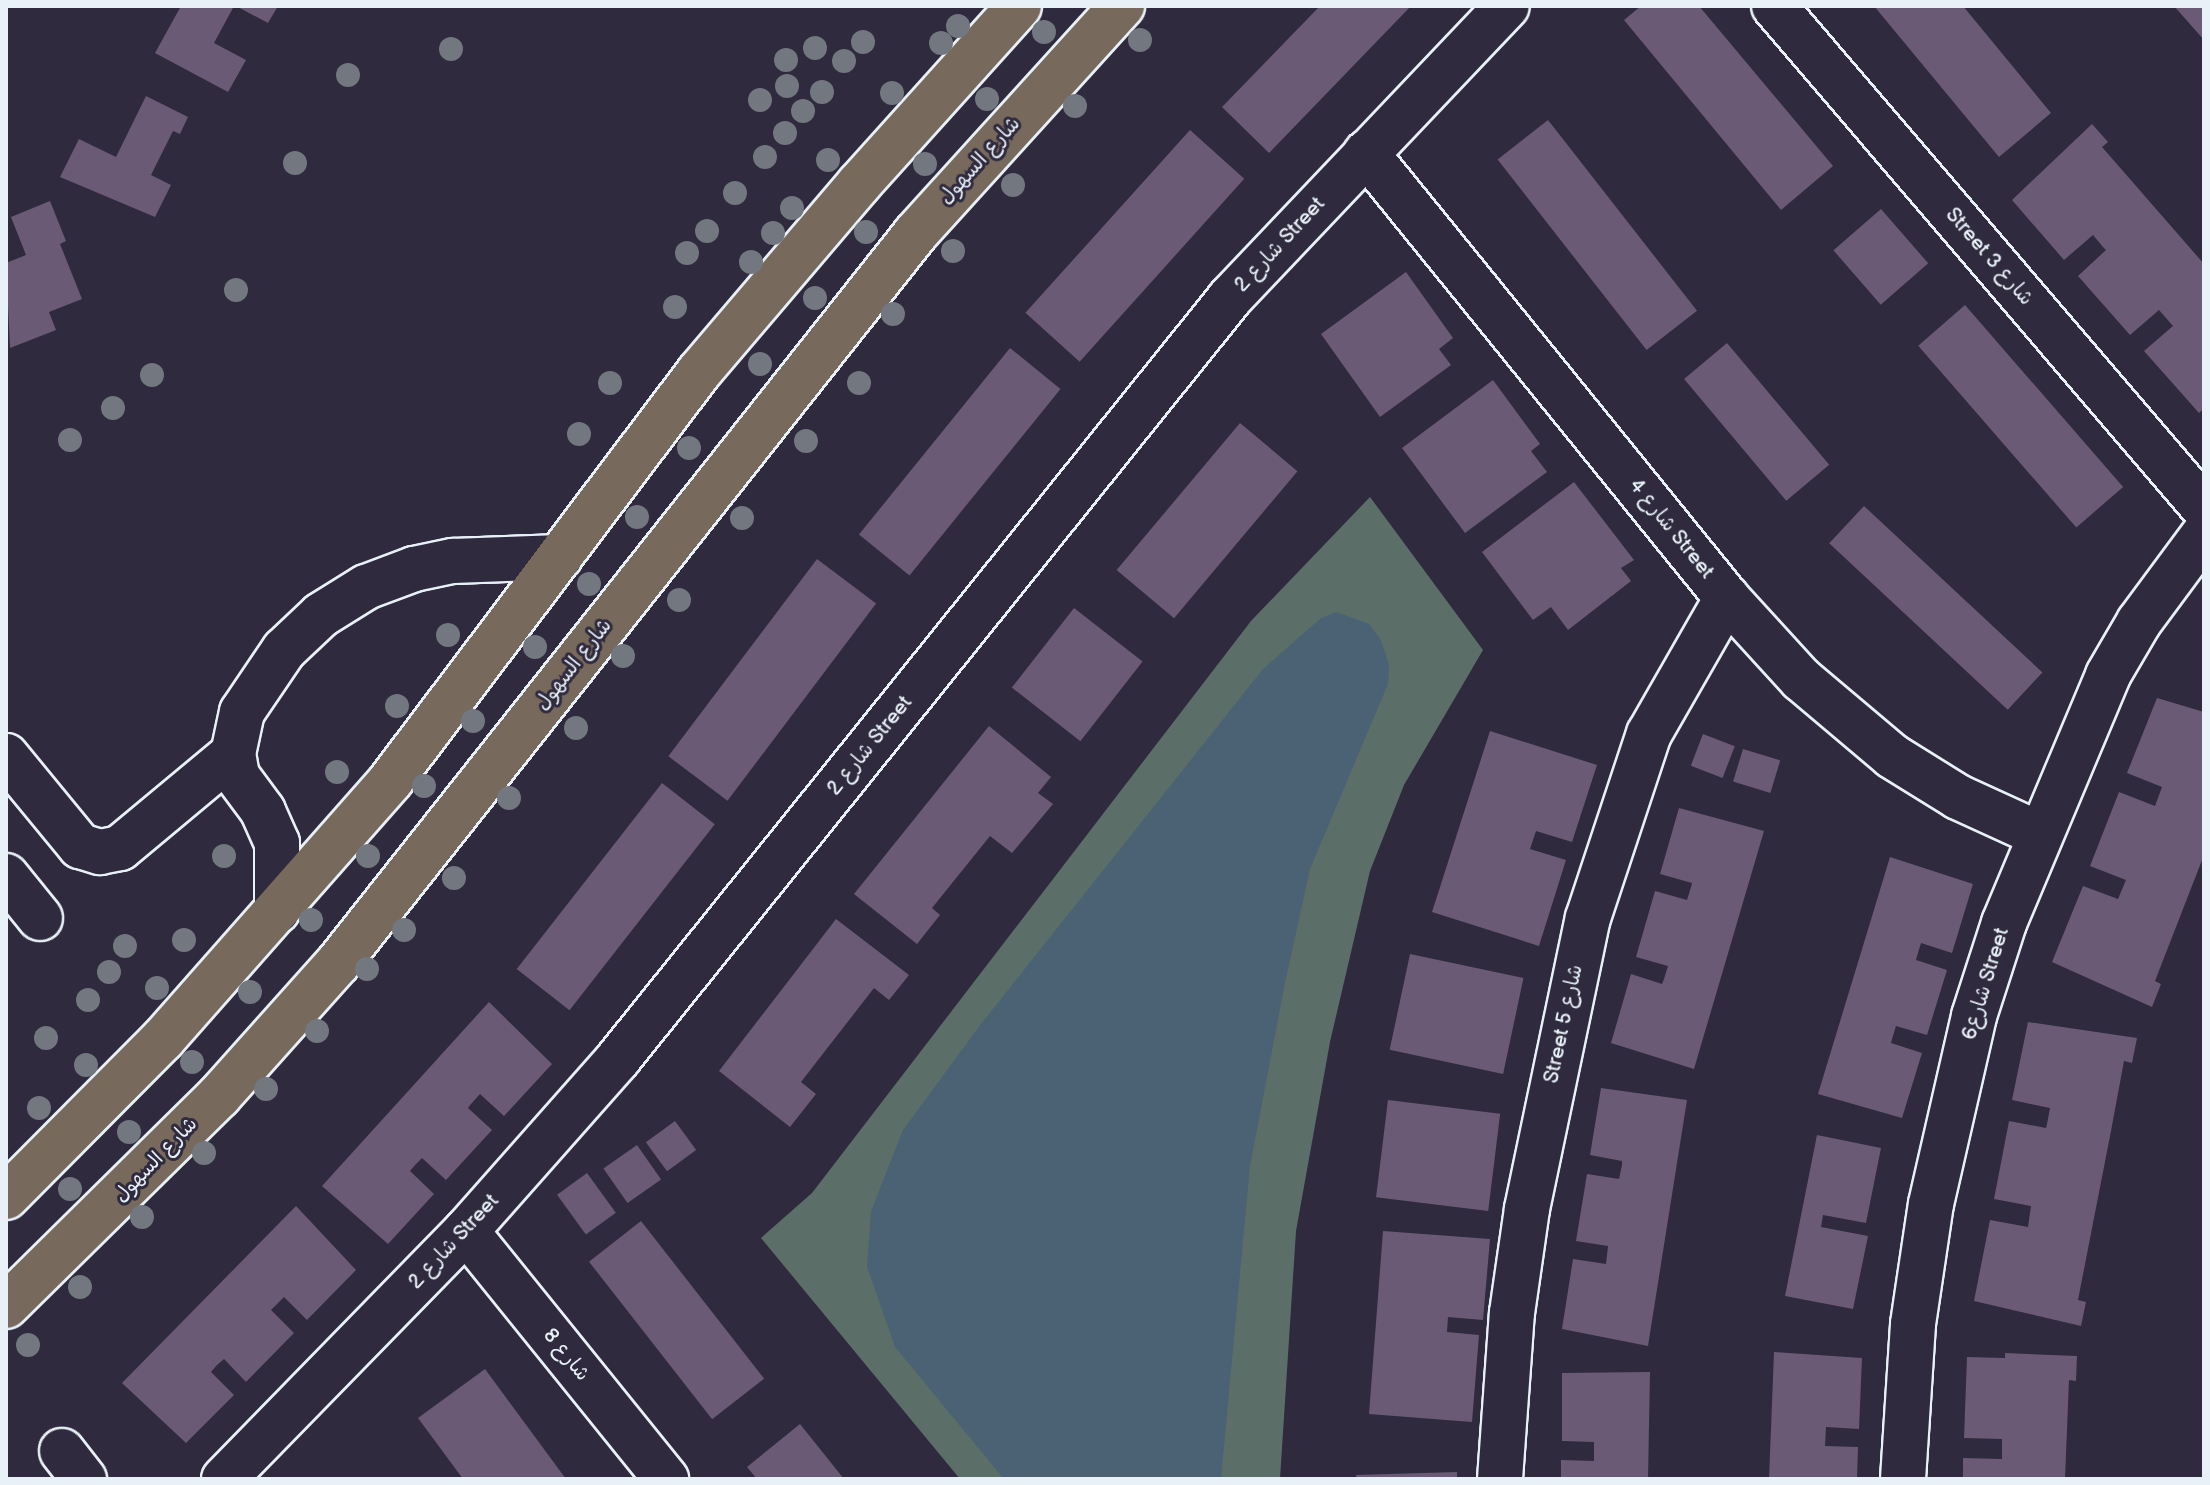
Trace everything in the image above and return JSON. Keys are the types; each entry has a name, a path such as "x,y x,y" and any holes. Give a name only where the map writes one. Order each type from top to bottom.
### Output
{"main road":[{"path":"6,1197 163,1039 391,780 699,372 1019,6"},
{"name":"شارع السهول","path":"6,1306 219,1096 338,963 916,233 1122,6"}],"street":[{"name":"شارع 2 Street","path":"224,1479 466,1231 618,1059 1230,298 1507,6"},
{"name":"Street شارع 3","path":"1774,6 2204,508"},
{"name":"شارع 4 Street","path":"1366,153 1727,598 1801,679 1892,756 1958,797 2039,834"},
{"name":"شارع6 Street","path":"1903,1479 1913,1324 1931,1204 1974,1016 2039,834 2108,675 2139,622 2204,534"},
{"path":"277,911 277,843 263,811 237,776 233,754 242,712 284,650 321,615 366,587 453,561 560,557"},
{"name":"Street شارع 5","path":"1500,1479 1512,1313 1527,1209 1588,918 1649,734 1727,598"},
{"path":"6,756 80,846 100,852 120,848 233,754"},
{"path":"6,876 40,918"},
{"name":"شارع 8","path":"466,1231 666,1479"}],"green space":[{"path":"1370,497 1483,650 1404,785 1370,871 1330,1042 1296,1231 1280,1479 960,1479 761,1238 812,1193 1251,621"}],"water":[{"path":"1336,612 1369,624 1381,640 1389,665 1388,684 1310,869 1285,983 1250,1166 1221,1479 1004,1479 895,1347 867,1267 871,1211 903,1130 981,1024 1263,669 1321,618"}],"building":[{"path":"181,6 234,6 214,43 246,60 228,92 155,53"},
{"path":"236,6 278,6 268,23"},
{"path":"1320,6 1411,6 1269,153 1222,107"},
{"path":"1641,6 1699,6 1833,166 1781,210 1624,20"},
{"path":"1874,6 1963,6 2051,113 1999,157"},
{"path":"2174,6 2204,6 2204,40"},
{"path":"146,96 188,117 180,134 173,131 151,175 171,185 155,217 60,177 79,139 116,157"},
{"path":"1548,120 1697,311 1647,350 1498,159"},
{"path":"2092,124 2108,142 2102,147 2204,264 2204,408 2199,413 2144,351 2173,326 2159,310 2130,335 2078,276 2106,250 2093,235 2064,260 2012,200"},
{"path":"1190,130 1244,179 1080,362 1025,313"},
{"path":"50,201 66,241 60,244 82,299 49,312 56,330 10,348 6,263 26,255 11,217"},
{"path":"1881,209 1928,263 1881,305 1833,250"},
{"path":"1406,272 1453,338 1439,349 1451,365 1380,417 1321,334"},
{"path":"1965,305 2123,487 2076,528 1918,346"},
{"path":"1727,343 1829,465 1786,501 1684,379"},
{"path":"1010,348 1061,389 909,575 859,535"},
{"path":"1493,380 1540,444 1531,451 1547,472 1465,533 1402,448"},
{"path":"1240,423 1297,471 1174,618 1117,570"},
{"path":"1574,482 1634,560 1621,568 1631,581 1568,630 1551,607 1533,620 1482,552"},
{"path":"1864,506 2042,672 2008,710 1829,543"},
{"path":"817,559 876,604 727,801 668,756"},
{"path":"1074,608 1143,662 1080,741 1012,688"},
{"path":"2157,698 2204,712 2204,855 2155,981 2161,984 2152,1007 2052,962 2083,886 2118,899 2126,880 2090,866 2119,792 2155,806 2162,787 2127,773"},
{"path":"989,726 1051,777 1038,793 1053,804 1012,853 990,836 932,908 940,915 917,944 854,894"},
{"path":"1490,731 1597,765 1572,842 1536,831 1530,849 1566,860 1539,946 1432,912"},
{"path":"1703,734 1735,746 1723,778 1691,766"},
{"path":"1743,749 1780,760 1770,793 1733,782"},
{"path":"662,783 715,824 570,1010 517,969"},
{"path":"1679,808 1764,831 1694,1069 1611,1043 1631,974 1662,984 1668,966 1636,957 1655,891 1687,900 1691,887 1692,883 1660,874"},
{"path":"1890,857 1973,884 1952,953 1921,943 1917,956 1916,960 1947,970 1927,1035 1896,1026 1892,1039 1891,1043 1922,1053 1902,1118 1818,1094"},
{"path":"836,919 909,975 889,1000 874,988 801,1082 816,1094 790,1127 719,1071"},
{"path":"1410,954 1523,978 1503,1074 1390,1050"},
{"path":"489,1002 552,1064 504,1116 480,1094 468,1108 492,1130 446,1180 422,1158 416,1164 410,1171 434,1194 388,1244 322,1186"},
{"path":"2028,1022 2137,1038 2132,1063 2124,1061 2078,1300 2086,1302 2081,1326 1974,1301 1990,1220 2028,1227 2031,1206 1994,1199 2009,1121 2046,1128 2047,1124 2050,1108 2012,1100"},
{"path":"1601,1088 1687,1100 1648,1346 1562,1329 1573,1259 1606,1264 1608,1246 1576,1241 1587,1174 1619,1179 1622,1165 1622,1161 1590,1155"},
{"path":"1388,1100 1500,1114 1488,1211 1376,1197"},
{"path":"675,1121 696,1150 667,1171 646,1142"},
{"path":"1817,1135 1881,1148 1866,1223 1823,1215 1821,1227 1868,1236 1853,1309 1785,1296"},
{"path":"637,1145 661,1179 628,1203 603,1169"},
{"path":"587,1173 616,1213 586,1234 557,1195"},
{"path":"296,1206 356,1270 307,1320 284,1297 271,1310 294,1333 246,1382 224,1359 217,1365 211,1372 234,1395 186,1443 122,1383"},
{"path":"641,1221 764,1379 712,1419 589,1262"},
{"path":"1383,1231 1490,1239 1483,1320 1448,1317 1447,1332 1479,1335 1472,1422 1369,1414"},
{"path":"1774,1352 1862,1358 1859,1429 1826,1427 1825,1446 1858,1447 1857,1479 1769,1479"},
{"path":"2005,1353 2077,1356 2076,1381 2069,1380 2065,1479 1963,1479 1963,1458 2002,1459 2002,1439 1964,1438 1967,1357 2005,1358"},
{"path":"485,1369 566,1479 463,1479 418,1418"},
{"path":"1650,1372 1648,1479 1561,1479 1561,1460 1594,1461 1594,1442 1562,1441 1562,1373"},
{"path":"800,1424 844,1479 757,1479 747,1467"},
{"path":"1457,1472 1457,1479 1357,1479 1356,1475"}]}
